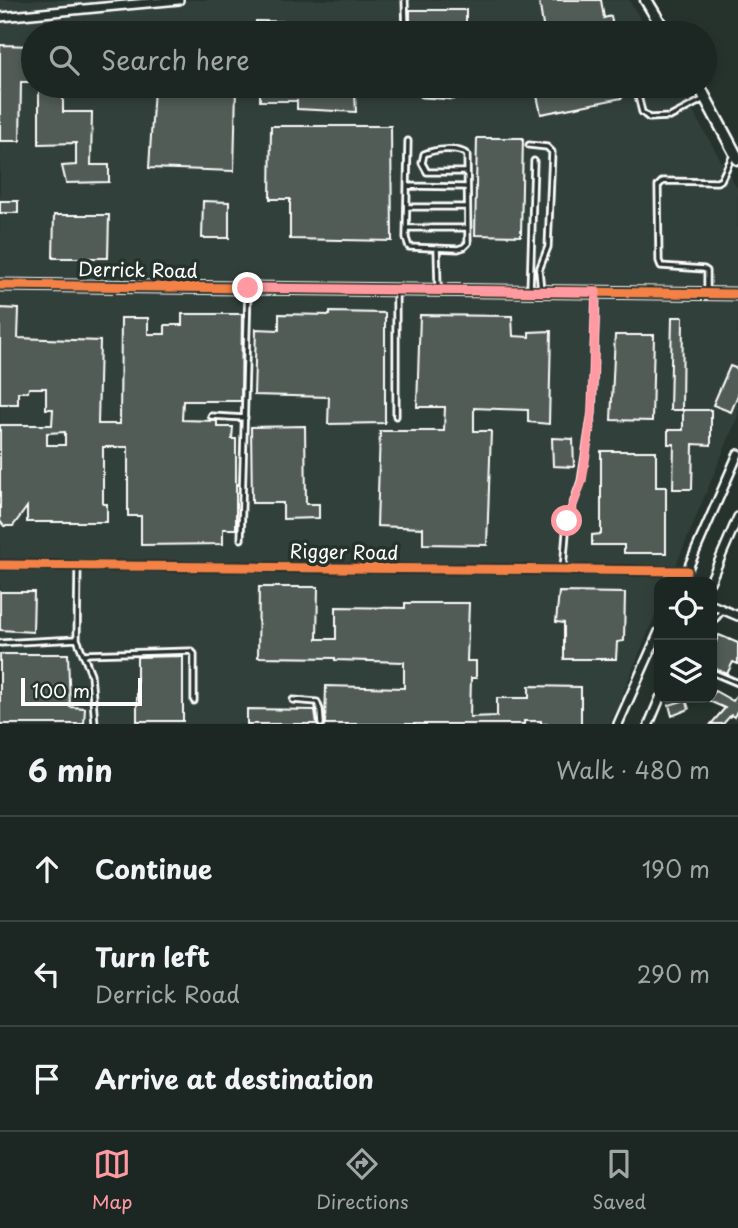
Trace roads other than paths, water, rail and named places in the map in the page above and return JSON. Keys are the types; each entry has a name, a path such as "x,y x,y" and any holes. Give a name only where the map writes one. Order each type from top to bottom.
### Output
{"street":[{"path":"0,17 179,0"},
{"path":"646,0 659,21"},
{"path":"706,98 737,154"},
{"name":"Derrick Road","path":"0,285 738,294"},
{"path":"684,577 738,454"},
{"path":"712,577 738,517"},
{"name":"Rigger Road","path":"0,565 687,571"},
{"path":"717,607 738,616"},
{"path":"618,724 655,640"},
{"path":"649,724 658,703"}],"lane":[{"path":"405,0 406,21"},
{"path":"638,98 642,112 649,118 670,117 706,98"},
{"path":"408,141 406,242 409,247 464,247 468,243 467,155 463,151 432,151 423,157 423,167 427,172 467,172"},
{"path":"530,145 547,147 552,152 548,247 539,270 535,292"},
{"path":"707,293 706,271 665,268 659,261 658,186 663,181 717,182 737,154"},
{"path":"534,161 535,292"},
{"path":"407,186 467,187"},
{"path":"407,207 467,207"},
{"path":"406,228 468,228"},
{"path":"438,248 438,290"},
{"path":"241,539 248,288"},
{"path":"396,290 396,416"},
{"path":"563,571 567,521 582,481 592,413 596,292"},
{"path":"211,416 244,418"},
{"path":"78,566 77,639 91,674 95,724"},
{"path":"717,617 723,609"},
{"path":"0,643 77,639"},
{"path":"82,654 191,651 194,654 194,701"},
{"path":"717,673 738,683"},
{"path":"293,700 317,702 321,724"}]}
